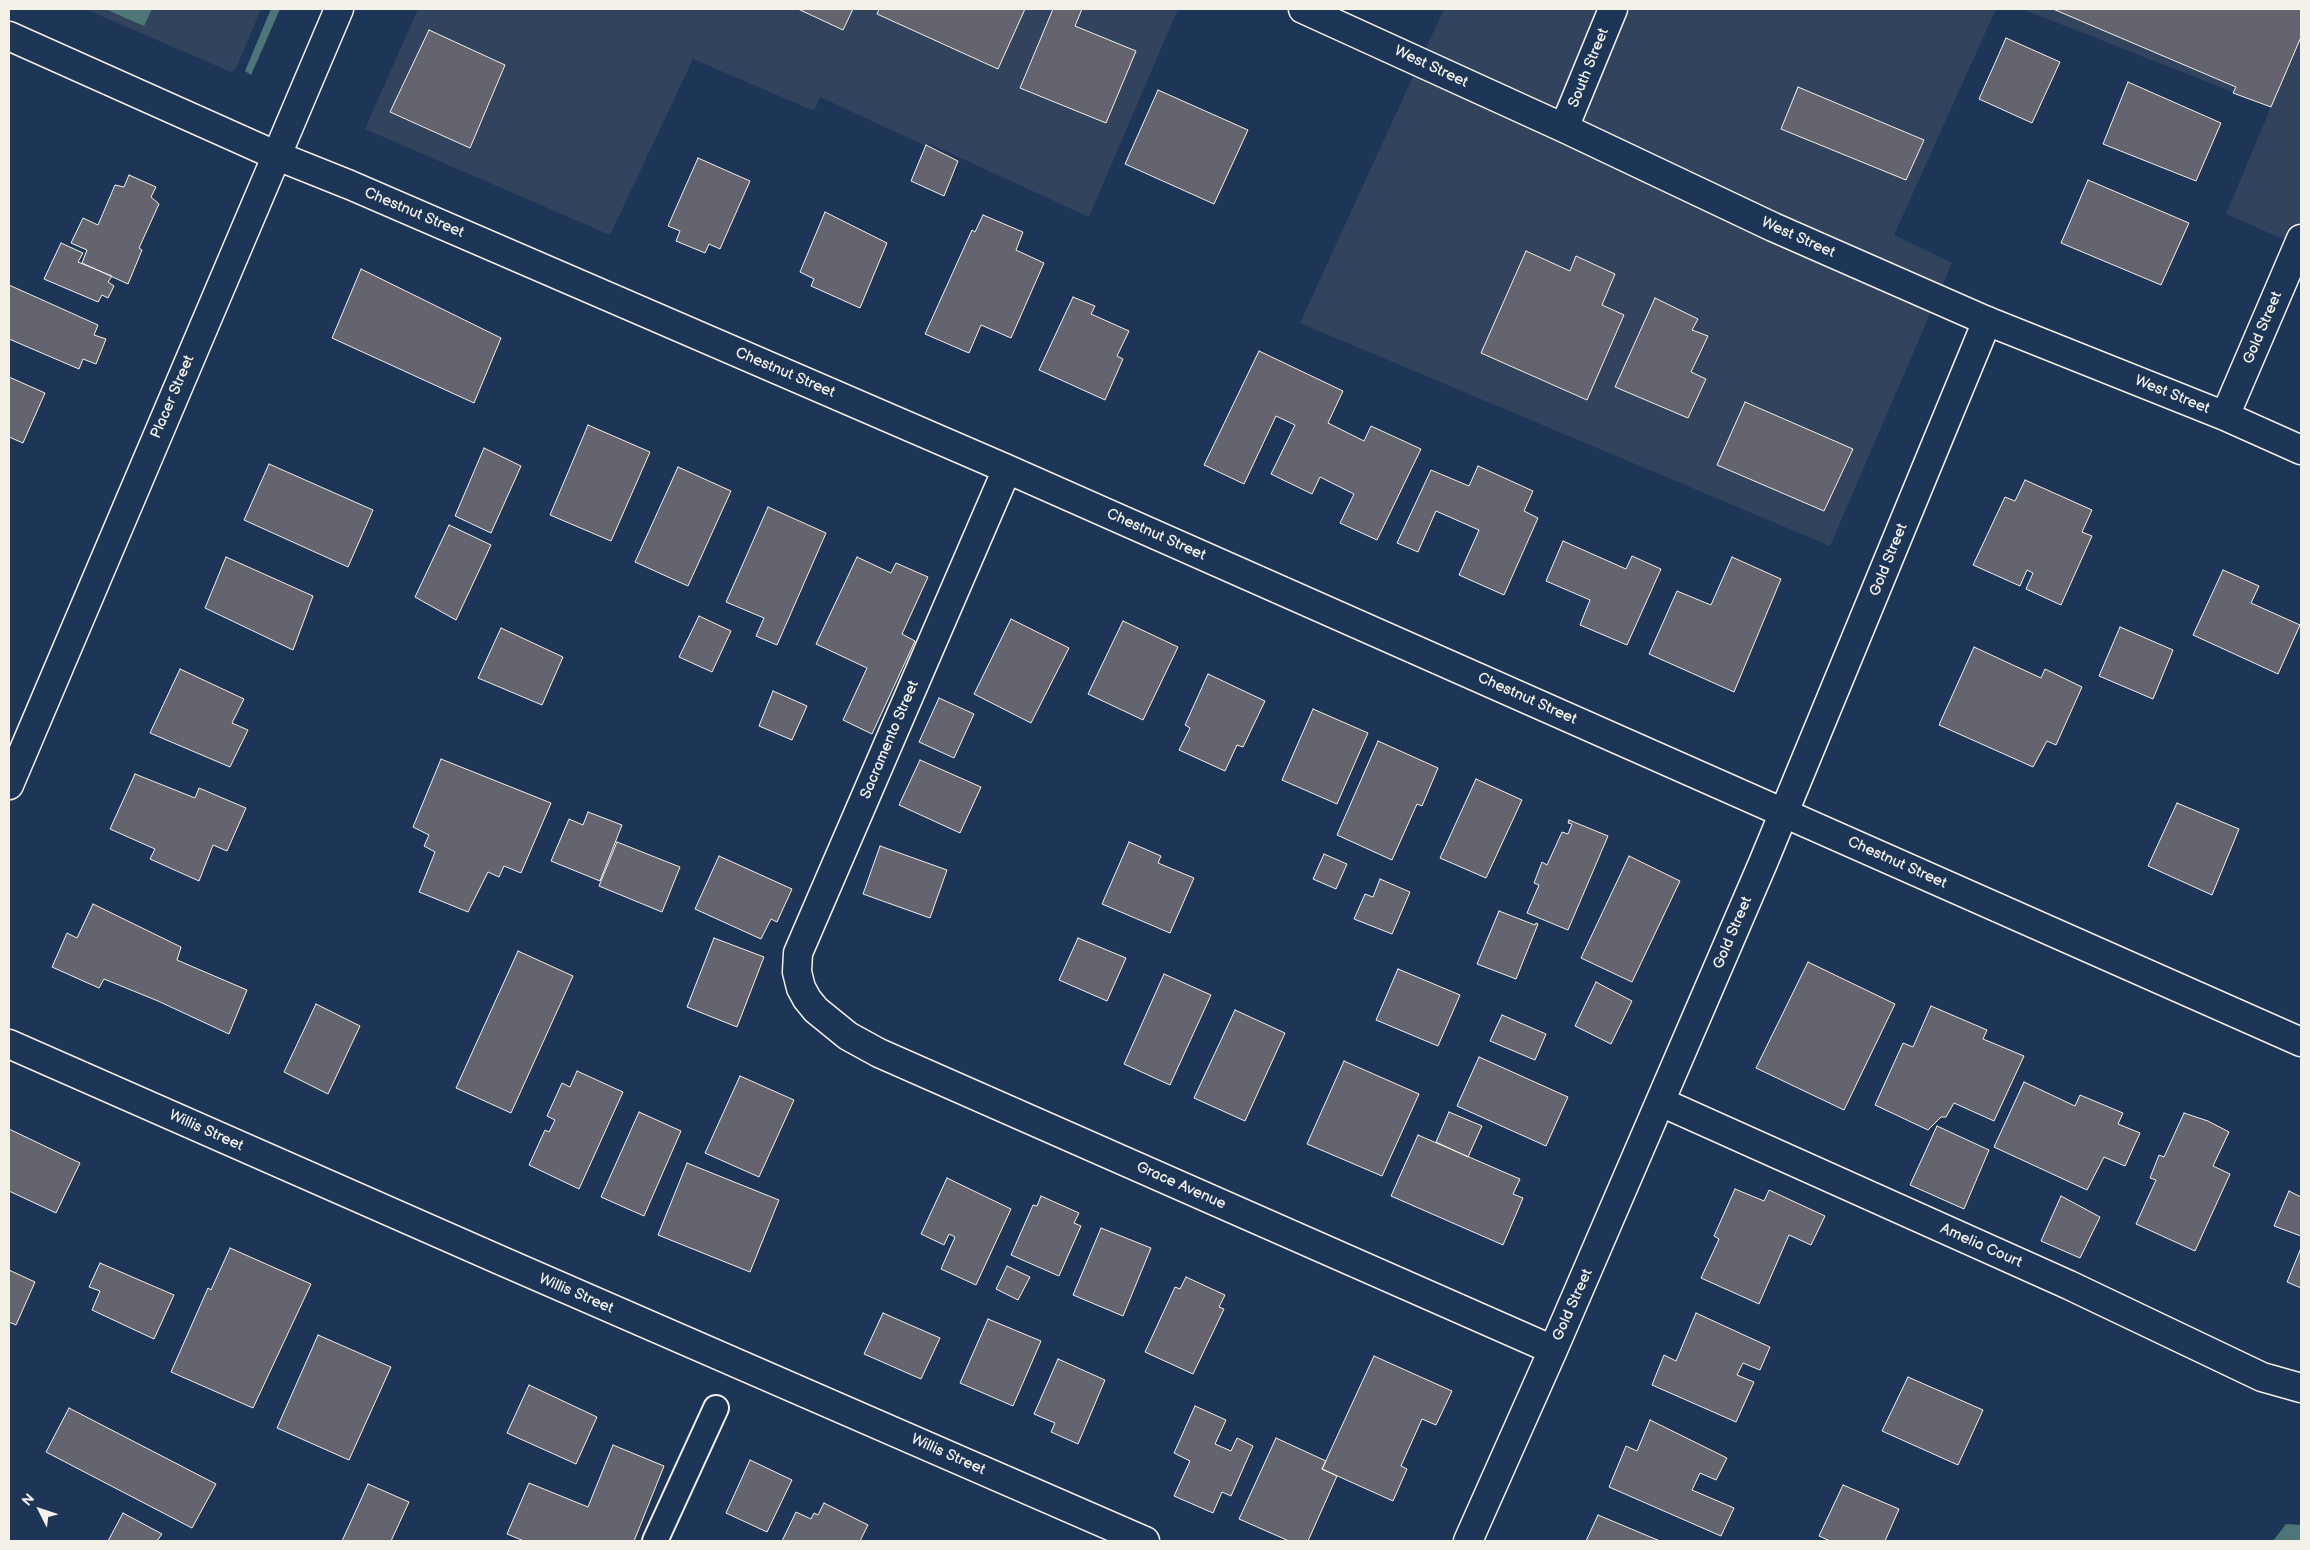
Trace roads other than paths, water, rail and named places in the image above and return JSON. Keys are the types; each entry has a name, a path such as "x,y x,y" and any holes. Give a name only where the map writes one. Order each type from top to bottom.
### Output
{"street":[{"name":"Placer Street","path":"9,785 275,155 339,9"},
{"name":"West Street","path":"1303,9 1564,128 1773,227 1988,321 2225,416 2301,450"},
{"name":"South Street","path":"1564,128 1613,9"},
{"name":"Chestnut Street","path":"9,36 275,155 359,189 1007,469 2301,1042"},
{"name":"Gold Street","path":"2225,416 2301,239"},
{"name":"Gold Street","path":"1468,1541 1661,1102 1784,813 1988,321"},
{"name":"Sacramento Street","path":"816,1010 800,988 797,972 798,953 1007,469"},
{"name":"Grace Avenue","path":"816,1010 848,1036 879,1053 1553,1350"},
{"name":"Willis Street","path":"9,1044 502,1262 1145,1541"},
{"name":"Amelia Court","path":"1661,1102 2068,1285 2262,1377 2301,1388"}],"lane":[{"path":"655,1541 716,1408"}]}
